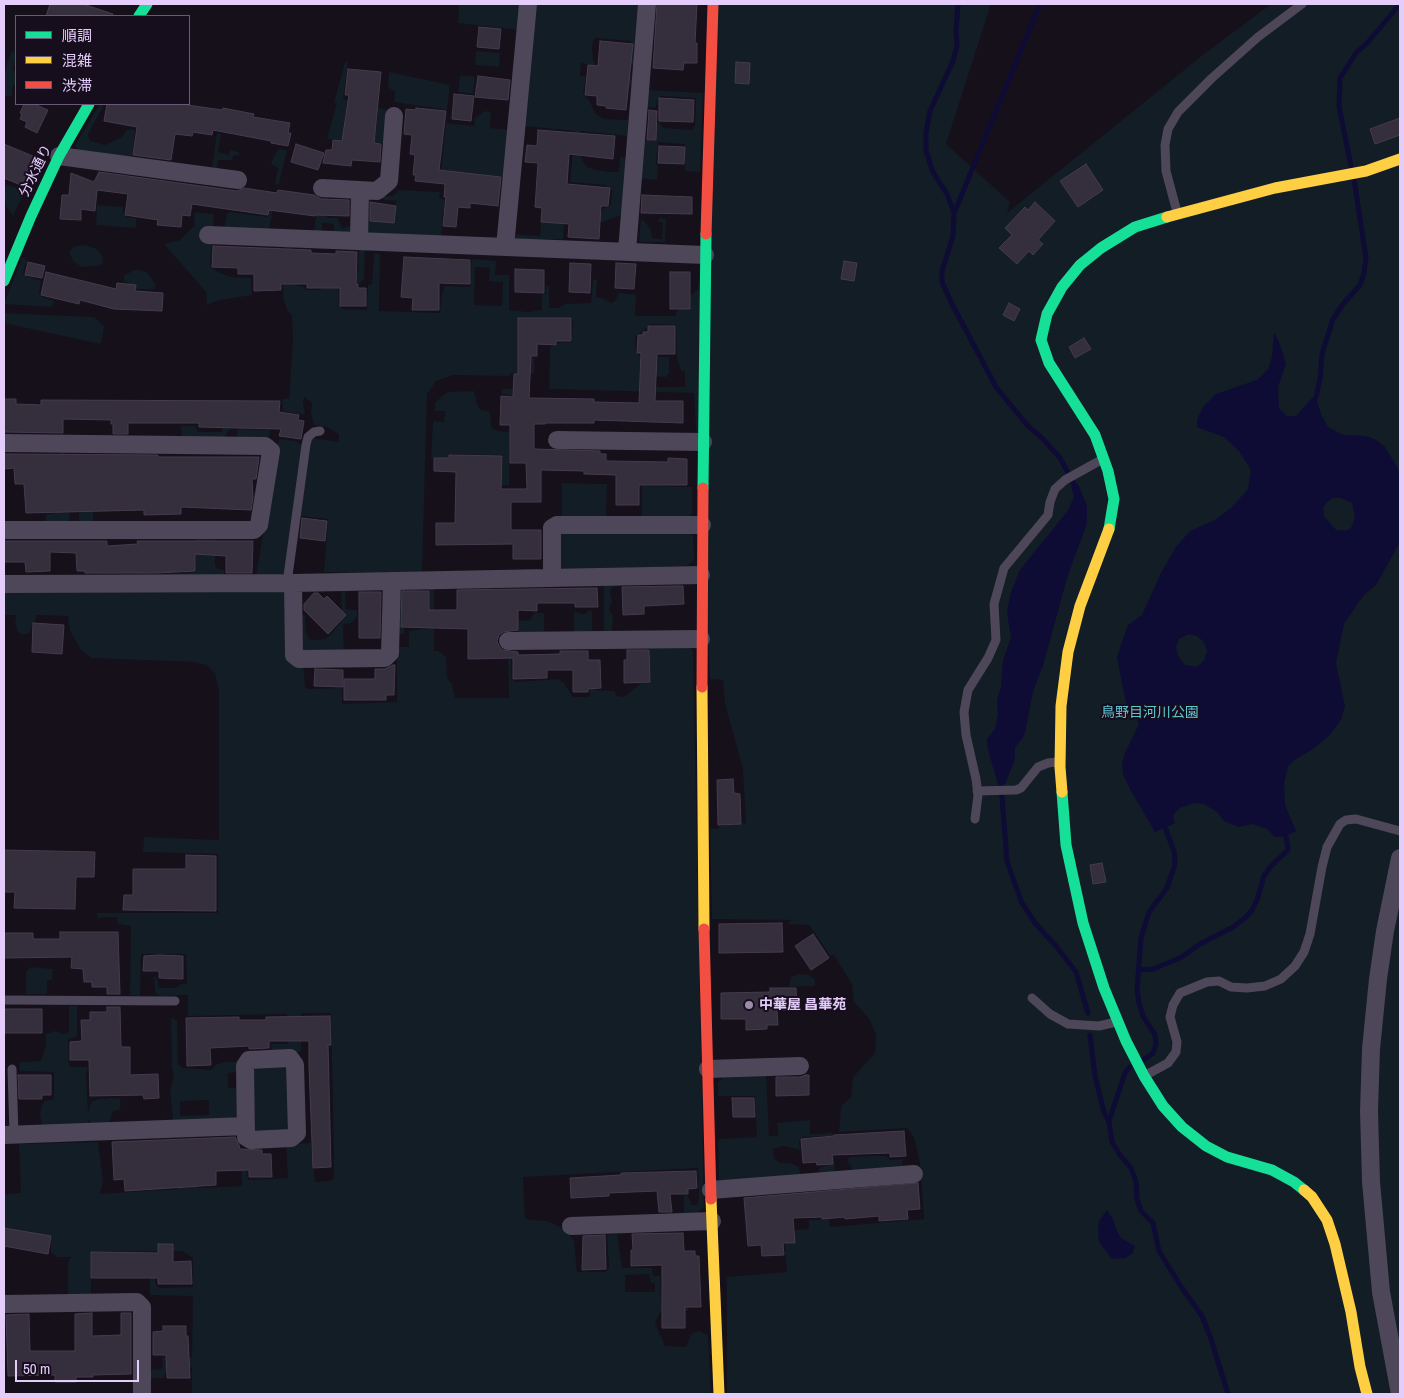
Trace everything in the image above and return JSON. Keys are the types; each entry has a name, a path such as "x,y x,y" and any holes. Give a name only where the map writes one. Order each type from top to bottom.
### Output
{"street":[{"path":"140,15 147,4"},
{"path":"505,247 528,4"},
{"path":"627,251 647,4"},
{"path":"714,4 704,255 701,639 708,1069 719,1394"},
{"name":"分水通り","path":"4,281 31,216 60,156 88,105"},
{"path":"322,188 377,192 389,180 394,116"},
{"path":"60,156 238,180"},
{"path":"1367,1394 1360,1367 1351,1312 1335,1244 1327,1220 1312,1198 1294,1182 1272,1170 1227,1157 1206,1146 1182,1127 1163,1106 1144,1076 1118,1021 1104,988 1083,923 1066,845 1060,762 1061,706 1068,652 1080,606 1111,524 1114,499 1104,459 1095,435 1049,363 1041,340 1047,314 1062,287 1080,265 1101,248 1135,227 1274,188 1366,171 1400,159"},
{"path":"359,241 360,191"},
{"path":"208,235 704,255"},
{"path":"557,440 703,442"},
{"path":"4,443 265,446 271,451 259,525 254,530 4,530"},
{"path":"552,578 552,528 557,525 702,525"},
{"path":"4,584 290,583 701,575"},
{"path":"290,583 294,655 298,659 385,658 390,653 392,581"},
{"path":"508,641 701,639"},
{"path":"1400,858 1385,931 1378,979 1371,1049 1369,1111 1371,1182 1381,1292 1400,1394"},
{"path":"290,1058 295,1065 297,1133 291,1138 251,1140 246,1137 246,1126 244,1066 249,1060 290,1058"},
{"path":"708,1069 800,1066"},
{"path":"9,1135 246,1126"},
{"path":"711,1190 914,1174"},
{"path":"571,1226 712,1221"},
{"path":"4,1304 138,1302 142,1307 142,1394"}],"lane":[{"path":"1177,214 1166,171 1165,145 1168,129 1178,112 1212,78 1258,37 1302,4"},
{"path":"290,583 306,445 308,437 314,432 320,431"},
{"path":"975,819 977,791 966,735 964,712 968,690 988,658 996,640 994,604 1004,568 1048,515 1055,489 1065,480 1104,459"},
{"path":"977,791 1021,788 1038,767 1048,763 1060,762"},
{"path":"1144,1076 1168,1063 1176,1052 1176,1042 1170,1017 1173,1005 1180,993 1207,982 1219,981 1231,987 1265,986 1281,978 1295,966 1304,952 1310,934 1327,847 1340,824 1346,820 1356,819 1400,831"},
{"path":"1032,998 1050,1014 1068,1024 1099,1026 1118,1021"},
{"path":"4,1000 175,1001"},
{"path":"9,1135 12,1069"}],"green space":[{"path":"459,4 521,4 519,30 458,23"},
{"path":"536,4 640,4 634,66 630,66 631,41 596,38 593,41 592,48 593,60 599,69 609,74 632,76 631,86 594,76 594,66 581,63 580,75 586,77 583,94 589,100 596,114 604,119 628,120 627,136 580,131 577,152 587,167 596,170 619,172 620,157 627,158 624,212 603,222 573,219 573,211 600,214 603,209 611,205 612,191 605,185 570,182 575,131 523,126"},
{"name":"鳥野目河川公園","path":"718,4 991,4 946,144 1010,202 1007,213 1204,54 1271,4 1400,4 1400,1394 727,1394 727,1277 787,1272 784,1231 809,1229 809,1220 829,1219 830,1227 924,1219 920,1164 914,1137 907,1128 839,1132 841,1106 851,1097 853,1077 875,1053 876,1035 870,1020 854,1002 852,984 834,955 830,956 809,925 789,924 789,921 796,920 712,919 710,829 746,823 743,769 725,704 723,680 710,679 694,393 549,389 550,347 558,343 572,342 573,320 571,318 518,318 518,356 534,358 534,373 510,373 510,376 452,375 436,381 427,394 422,574 324,572 328,519 300,516 312,438 339,442 339,434 327,427 314,425 311,413 312,403 304,397 305,415 283,411 282,399 289,399 293,339 292,315 287,310 283,298 284,243 291,244 294,281 297,286 302,286 307,290 321,290 322,272 358,273 359,249 365,249 364,280 360,283 343,282 338,286 339,303 342,309 367,310 368,285 372,284 374,253 380,254 379,311 440,313 442,293 445,286 470,287 472,259 496,261 495,275 509,275 509,310 528,312 542,310 542,295 546,294 546,286 549,286 549,308 558,308 565,304 591,303 593,279 597,280 596,297 611,303 614,302 619,293 636,295 635,316 675,316 680,306 698,289","holes":["475,267 490,268 489,281 503,282 502,306 474,305","651,324 676,325 677,359 681,370 685,372 685,387 639,387 640,376 666,377 669,373 669,357 639,356 636,351 635,337"]},
{"path":"12,50 15,52 13,70 15,71 15,85 13,85 12,96 4,96 7,63"},
{"path":"476,51 500,53 499,67 475,65"},
{"path":"345,62 348,62 343,99 388,110 383,143 327,139 337,103 334,103","holes":["347,108 364,111 364,113 378,115 375,134 344,129"]},
{"path":"389,72 450,85 447,110 394,102 395,92 388,87"},
{"path":"460,75 475,77 473,94 458,92"},
{"path":"647,90 703,93 700,172 685,171 685,144 658,142 657,180 638,178 641,140 655,141 657,122 663,128 692,130 695,125 696,98 661,96 657,99 656,108 646,107"},
{"path":"99,105 103,105 88,135 90,141 105,145 122,137 127,130 135,130 132,159 79,153 75,145"},
{"path":"485,111 491,112 490,128 510,130 505,177 441,170 446,123 474,126 475,118"},
{"path":"217,133 221,134 218,152 229,155 230,150 239,152 239,156 234,155 232,160 218,160 217,168 212,167"},
{"path":"42,146 45,148 13,216 6,206 4,188 7,185 23,189"},
{"path":"279,149 287,150 279,184 275,185 278,168 271,164"},
{"path":"399,190 440,192 439,198 455,202 454,210 443,211 441,240 372,234 365,231 366,198 369,195 393,196","holes":["370,196 383,197 383,200 396,201 394,223 380,222 380,219 374,213 368,212"]},
{"path":"318,193 332,193 332,198 330,197 326,200 325,214 327,218 338,218 342,229 352,225 351,236 333,235 334,224 323,223 321,234 314,234"},
{"path":"97,205 123,207 126,217 136,218 136,228 96,225"},
{"path":"270,207 273,207 269,231 224,231 227,214 230,212 268,217"},
{"path":"195,212 214,214 210,266 217,272 232,277 251,278 252,295 216,301 207,305 206,292 164,244 180,240 193,227 196,227 194,226"},
{"path":"659,218 666,219 665,242 639,242 641,219 651,229 652,238 662,239 663,222 658,222"},
{"path":"541,222 564,224 563,239 515,239 512,234 540,236"},
{"path":"83,245 95,248 102,255 103,264 82,267 74,262 69,253 73,247"},
{"path":"22,257 27,260 23,273 26,276 41,281 39,293 42,297 54,301 52,307 4,304"},
{"path":"137,269 148,273 156,285 154,289 137,289 124,281 124,275"},
{"path":"4,313 94,317 104,326 102,340 100,344 4,323"},
{"path":"502,389 518,389 516,440 510,440 509,485 488,485 502,478 503,455 450,454 448,458 431,458 433,421 444,422 445,411 435,411 435,403 441,397 448,392 474,391 477,404 481,410 489,411 490,413 491,427 498,431 507,432 511,428 513,399 510,395 502,394"},
{"path":"221,400 236,400 230,418 230,429 224,438 182,439 181,426 195,426 198,432 222,432"},
{"path":"237,429 270,430 269,438 237,437"},
{"path":"279,439 296,441 301,445 302,452 285,572 281,577 256,576"},
{"path":"60,448 64,456 93,475 93,524 79,525 79,514 82,510 64,511 70,513 69,525 46,525 46,515 54,513 53,482 61,482"},
{"path":"562,483 607,484 606,518 562,518"},
{"path":"642,486 692,487 692,514 687,518 642,518"},
{"path":"686,530 693,536 694,560 686,566 563,570 557,565 558,537 562,532"},
{"path":"196,537 215,537 215,565 218,569 224,570 224,576 165,577 165,574 196,572"},
{"path":"434,584 434,651 439,651 446,657 447,678 452,684 455,698 509,698 508,655 511,656 511,678 515,682 558,679 564,683 573,697 590,697 590,662 593,664 595,690 615,691 616,696 624,697 646,679 650,647 688,645 693,651 704,1207 697,1213 684,1215 684,1196 688,1196 692,1205 697,1205 699,1198 698,1168 523,1177 525,1219 547,1221 564,1229 574,1240 577,1272 605,1272 609,1268 607,1235 617,1234 622,1268 652,1268 653,1276 660,1276 661,1303 673,1302 688,1292 688,1311 660,1312 655,1323 665,1346 686,1347 692,1333 699,1331 708,1335 711,1394 192,1394 192,1367 167,1367 164,1378 149,1378 149,1370 161,1369 163,1366 162,1357 188,1359 192,1357 193,1296 150,1295 149,1258 155,1258 155,1283 159,1288 193,1287 193,1258 182,1251 91,1252 91,1296 68,1297 68,1262 71,1257 57,1257 51,1252 51,1240 4,1230 4,1194 21,1193 19,1144 98,1142 103,1181 100,1194 178,1189 177,1162 196,1168 198,1188 242,1186 242,1164 245,1164 248,1180 288,1178 286,1144 311,1143 315,1182 329,1181 334,1179 334,1158 331,1013 301,1013 301,1052 272,1054 271,1044 288,1044 287,1014 188,1016 188,995 159,996 155,992 154,976 157,978 159,988 176,988 181,984 187,984 186,954 141,954 140,996 130,995 131,926 118,924 117,917 97,918 97,913 218,913 218,854 143,852 144,837 219,840 219,690 215,674 207,665 194,662 92,658 81,650 70,631 69,616 36,615 30,633 23,635 18,632 16,626 17,615 4,615 4,592 284,592 304,672 305,687 308,689 342,688 342,704 397,702 397,647 409,647 409,631 429,628 430,591 427,589 407,589 404,591 404,634 396,634 396,590","holes":["649,1274 651,1283 655,1283 655,1292 625,1292 625,1275"]},
{"path":"604,584 615,584 610,591 612,601 609,609 613,616 612,633 604,632"},
{"path":"341,589 345,589 346,609 357,610 357,617 351,623 343,624 344,654 305,655 299,650 299,611 305,616 306,632 309,639 325,639 342,621"},
{"path":"589,610 592,611 592,633 574,633 574,611 585,614"},
{"path":"534,613 544,613 544,633 518,633 518,621 530,620"},
{"path":"31,967 53,969 52,979 47,981 47,994 26,994 26,971"},
{"path":"798,974 809,975 815,979 815,986 789,987 791,977"},
{"path":"69,1006 77,1006 77,1037 68,1039 69,1064 71,1067 87,1067 88,1069 86,1073 88,1112 92,1101 99,1099 119,1098 121,1104 119,1110 112,1112 108,1123 94,1124 88,1118 88,1125 42,1125 40,1114 42,1105 44,1101 54,1099 54,1072 20,1071 19,1062 41,1061 46,1045 46,1034 55,1031 63,1034 69,1033"},
{"path":"171,1018 177,1021 178,1064 182,1068 211,1070 215,1065 224,1062 240,1062 239,1072 228,1073 228,1088 240,1088 239,1114 236,1118 173,1120 170,1091 174,1075 172,1068","holes":["209,1100 209,1115 180,1116 180,1101"]},
{"path":"284,1063 290,1069 292,1127 288,1133 258,1134 253,1128 251,1070 255,1064"},
{"path":"766,1074 769,1136 778,1136 777,1123 810,1120 810,1134 833,1133 835,1175 819,1176 819,1169 821,1167 833,1164 831,1137 802,1137 799,1141 800,1150 783,1146 773,1149 774,1158 780,1163 790,1163 799,1167 801,1178 724,1184 719,1180 718,1139 757,1137 755,1096 718,1096 718,1082 726,1075"},
{"path":"886,1156 890,1160 903,1159 902,1166 890,1166 880,1170 853,1173 851,1165 847,1163 849,1157"}],"shaded area":[{"path":"1275,334 1286,364 1278,387 1279,408 1287,416 1296,416 1313,397 1316,397 1321,414 1328,427 1343,435 1366,436 1376,440 1385,447 1398,468 1400,484 1400,542 1376,585 1363,596 1344,624 1336,663 1345,706 1341,720 1328,737 1288,766 1284,784 1285,805 1296,831 1286,836 1275,837 1267,829 1252,824 1238,827 1224,821 1217,812 1204,804 1193,803 1180,808 1175,813 1173,817 1175,823 1155,832 1123,774 1122,763 1125,753 1139,724 1136,715 1126,703 1117,657 1128,625 1142,615 1161,573 1176,547 1190,531 1215,520 1232,507 1248,489 1251,470 1239,451 1224,437 1197,427 1197,419 1203,407 1216,394 1257,380 1268,369 1272,357","holes":["1333,498 1341,498 1352,503 1355,518 1351,528 1346,531 1336,530 1324,516 1323,508","1189,634 1197,636 1204,642 1207,651 1204,660 1197,667 1185,665 1178,656 1176,648 1179,639"]},
{"path":"1074,484 1078,484 1087,506 1087,523 1067,578 1043,666 1033,691 1025,733 1015,747 1015,759 1005,784 998,784 988,750 987,739 995,729 1003,660 1011,638 1007,612 1011,592 1020,570 1069,509 1074,496 1071,487"},
{"path":"1107,1210 1121,1238 1135,1246 1132,1254 1125,1258 1112,1259 1099,1242 1099,1221"}],"building":[{"path":"50,4 83,4 113,14 113,15 46,15"},
{"path":"657,4 697,4 695,43 697,43 697,63 684,63 683,70 653,68"},
{"path":"479,27 501,29 499,49 477,47"},
{"path":"600,41 633,44 626,110 597,105 597,96 585,95 588,65 598,66"},
{"path":"736,62 750,63 749,84 735,83"},
{"path":"348,69 381,72 374,143 381,144 380,162 352,160 351,166 323,163 326,150 332,150 333,140 342,141 349,95 345,95"},
{"path":"478,76 510,80 508,100 475,97"},
{"path":"454,94 474,96 471,121 452,119"},
{"path":"659,98 694,100 693,122 659,121"},
{"path":"24,105 36,105 48,110 37,133 25,127 27,122 20,119 22,114 20,113"},
{"path":"107,105 187,105 222,110 223,108 254,114 253,117 290,123 288,133 291,133 288,146 213,130 212,135 193,132 192,136 175,134 171,160 133,155 137,127 104,121"},
{"path":"416,108 446,111 439,170 501,177 498,206 470,203 470,208 458,207 456,227 443,226 446,197 444,197 445,184 415,181 416,175 413,175 415,155 410,154 412,135 404,134 406,109 416,110"},
{"path":"649,110 657,111 656,140 647,140"},
{"path":"1400,118 1400,135 1375,144 1370,129"},
{"path":"538,130 615,136 613,159 569,154 567,184 610,188 608,206 601,206 599,239 568,237 569,224 541,222 542,208 535,207 538,163 525,162 527,145 537,146"},
{"path":"4,144 35,157 23,186 4,178"},
{"path":"296,144 324,153 318,170 291,162"},
{"path":"659,146 685,147 684,164 658,163"},
{"path":"1086,164 1103,190 1078,207 1060,181"},
{"path":"99,172 237,191 244,188 277,193 278,190 314,195 321,199 349,200 349,216 315,216 269,210 268,215 192,204 190,216 182,215 181,227 157,225 158,220 125,215 128,194 97,190 95,211 81,209 81,220 60,219 62,195 69,195 71,173 94,182"},
{"path":"642,195 692,197 692,214 641,213"},
{"path":"370,202 396,206 394,223 370,221"},
{"path":"1035,202 1055,221 1038,240 1043,244 1033,255 1029,251 1017,264 999,248 1012,235 1005,228 1025,207 1028,210"},
{"path":"213,246 311,250 311,253 336,254 336,251 357,252 356,284 358,284 358,288 366,288 366,306 340,306 340,288 307,288 307,284 281,284 281,290 254,291 254,274 238,274 238,268 212,267"},
{"path":"404,257 470,260 470,284 439,283 439,310 412,310 413,298 401,297"},
{"path":"844,261 857,263 854,281 841,279"},
{"path":"28,262 45,266 42,278 25,275"},
{"path":"570,263 591,264 590,293 569,292"},
{"path":"616,263 636,264 634,289 615,288"},
{"path":"515,269 544,270 544,293 515,292"},
{"path":"46,272 116,289 117,283 136,285 135,291 163,293 162,311 114,309 80,300 79,304 41,295"},
{"path":"670,272 690,272 690,309 670,309"},
{"path":"1009,303 1020,309 1014,321 1003,315"},
{"path":"518,318 571,318 571,341 556,341 556,345 537,344 537,356 531,356 529,398 594,399 594,402 639,403 641,353 637,353 638,335 648,332 648,326 675,326 675,354 657,354 655,401 683,401 683,423 594,420 594,423 534,424 534,449 600,451 600,454 606,454 606,461 668,462 668,458 687,459 687,485 639,485 639,505 616,505 616,475 584,474 584,471 541,470 541,502 511,502 511,530 541,530 541,559 513,559 513,544 436,545 436,523 455,523 456,472 434,471 434,458 449,458 449,455 502,456 501,489 527,489 526,463 510,463 510,425 500,425 501,396 513,397 514,374 518,374"},
{"path":"1084,338 1091,349 1075,358 1069,347"},
{"path":"4,399 16,399 16,404 41,405 41,400 280,401 279,412 299,415 298,420 304,421 301,439 279,436 281,429 199,427 199,423 128,423 128,434 113,434 111,420 63,419 63,433 4,432"},
{"path":"4,454 259,457 256,479 252,479 253,497 251,510 181,507 181,514 144,515 144,510 26,513 24,484 15,484 14,468 4,469"},
{"path":"302,518 327,521 325,541 300,538"},
{"path":"4,541 107,541 107,546 138,544 137,541 253,541 252,573 226,573 226,556 195,554 195,571 85,573 85,571 77,571 76,553 50,552 50,571 26,572 25,562 4,562"},
{"path":"683,586 684,604 644,606 644,614 623,615 622,587"},
{"path":"597,588 598,607 575,607 575,603 537,603 537,611 518,610 518,630 503,632 499,635 497,641 502,650 518,652 518,655 560,654 560,651 588,651 588,660 600,660 601,688 588,689 588,692 573,692 573,670 547,670 547,678 513,679 513,658 468,659 468,629 401,627 402,591 429,591 429,610 457,610 457,590"},
{"path":"359,592 381,592 380,638 359,638"},
{"path":"314,593 318,593 324,599 327,596 346,615 328,634 304,610 304,604"},
{"path":"33,623 64,625 62,654 32,652"},
{"path":"627,650 649,650 650,682 624,683 624,660 627,660"},
{"path":"395,665 394,695 386,695 386,700 344,700 344,679 375,679 375,669 385,669"},
{"path":"315,669 343,670 343,687 314,686"},
{"path":"733,779 734,793 740,794 741,824 718,825 717,780"},
{"path":"4,850 95,852 94,877 76,877 75,909 14,908 15,892 4,892"},
{"path":"186,855 216,856 216,911 123,910 124,895 133,895 133,869 186,869"},
{"path":"1102,863 1106,882 1093,884 1090,865"},
{"path":"782,923 783,952 719,953 719,924"},
{"path":"60,932 118,932 120,994 107,994 107,987 92,987 92,982 84,982 83,969 71,968 72,957 4,958 4,933 33,933 33,939 60,939"},
{"path":"813,934 829,958 811,970 795,946"},
{"path":"144,956 183,956 183,979 159,978 159,971 143,971"},
{"path":"770,988 796,988 797,1010 777,1010 778,1025 767,1025 767,1029 746,1030 746,1019 721,1019 721,993 770,992"},
{"path":"107,1007 120,1007 121,1047 130,1047 130,1075 158,1074 159,1098 144,1099 143,1095 90,1096 89,1060 70,1060 70,1042 82,1041 81,1020 90,1020 90,1012 107,1012"},
{"path":"4,1009 42,1009 42,1033 4,1033"},
{"path":"330,1016 331,1045 328,1045 331,1167 313,1168 309,1041 269,1041 269,1048 249,1049 249,1046 210,1048 211,1065 187,1066 186,1018 239,1017 239,1020 266,1020 266,1017"},
{"path":"18,1075 51,1075 51,1095 42,1095 42,1099 19,1099"},
{"path":"809,1075 809,1095 776,1096 776,1077 800,1077"},
{"path":"732,1098 754,1098 755,1117 733,1117"},
{"path":"904,1131 906,1156 890,1157 890,1153 832,1155 833,1164 817,1165 816,1162 803,1163 801,1139"},
{"path":"235,1137 240,1149 262,1150 262,1154 271,1154 272,1177 249,1177 249,1170 216,1171 216,1185 125,1191 124,1179 114,1180 112,1142"},
{"path":"696,1171 697,1188 688,1189 688,1194 670,1194 672,1212 659,1212 657,1191 609,1193 609,1196 571,1198 570,1178 621,1175 621,1173"},
{"path":"918,1183 920,1209 907,1210 908,1219 879,1221 879,1216 845,1219 845,1217 822,1219 822,1217 793,1218 795,1243 783,1243 784,1255 762,1256 761,1245 748,1246 744,1198"},
{"path":"4,1228 51,1236 48,1254 4,1246"},
{"path":"683,1233 684,1251 695,1251 695,1256 699,1256 701,1307 685,1307 685,1328 662,1328 662,1265 631,1266 632,1234"},
{"path":"605,1235 606,1269 582,1270 583,1236"},
{"path":"158,1244 173,1244 173,1262 191,1261 192,1284 158,1284 158,1278 91,1278 91,1252 158,1253"},
{"path":"92,1313 92,1336 121,1335 121,1313 131,1313 131,1374 76,1377 76,1382 55,1382 55,1375 8,1376 6,1315 29,1314 30,1351 75,1351 75,1314"},
{"path":"163,1326 186,1326 190,1378 167,1378 166,1355 153,1355 153,1332 163,1331"}],"waterway":[{"path":"958,4 957,46 953,61 930,111 926,133 926,151 933,172 947,194 954,213 953,236 942,271 942,282 996,387 1027,425 1060,458 1074,484"},
{"path":"955,211 1040,4"},
{"path":"1351,166 1339,106 1340,78 1356,53 1368,42 1400,4"},
{"path":"1316,397 1322,354 1333,319 1360,285 1364,273 1366,258 1354,179"},
{"path":"1001,784 1007,861 1021,901 1035,923 1076,972 1088,1013"},
{"path":"1142,1061 1153,1053 1156,1044 1155,1035 1143,1016 1137,989 1141,938 1149,912 1167,888 1175,864 1174,851 1165,827"},
{"path":"1139,970 1153,969 1180,958 1245,918 1257,900 1264,876 1271,866 1288,850 1286,836"},
{"path":"1090,1035 1095,1076 1104,1112 1109,1122 1112,1142 1131,1168 1136,1182 1137,1199 1141,1211 1153,1223 1159,1251 1202,1316 1228,1394"},
{"path":"1109,1121 1125,1073 1130,1067"}],"traffic: fast":[{"path":"140,15 147,4"},
{"path":"4,281 59,156 88,105"},
{"path":"1109,529 1114,499 1108,471 1095,435 1049,363 1041,340 1047,314 1062,287 1080,265 1101,248 1135,227 1167,217"},
{"path":"703,488 706,234"},
{"path":"1062,792 1066,845 1083,923 1104,988 1126,1041 1144,1076 1163,1106 1182,1127 1206,1146 1227,1157 1272,1170 1304,1190"}],"traffic: slow":[{"path":"1167,217 1275,188 1366,171 1400,159"},
{"path":"1062,792 1060,767 1061,706 1068,652 1080,606 1109,529"},
{"path":"702,687 704,929"},
{"path":"1304,1190 1312,1197 1327,1220 1335,1244 1367,1394"},
{"path":"711,1199 719,1394"}],"traffic: jam":[{"path":"706,234 713,4"},
{"path":"702,687 703,488"},
{"path":"704,929 711,1199"}],"place":[{"name":"中華屋 昌華苑","path":"749,1005"}]}
